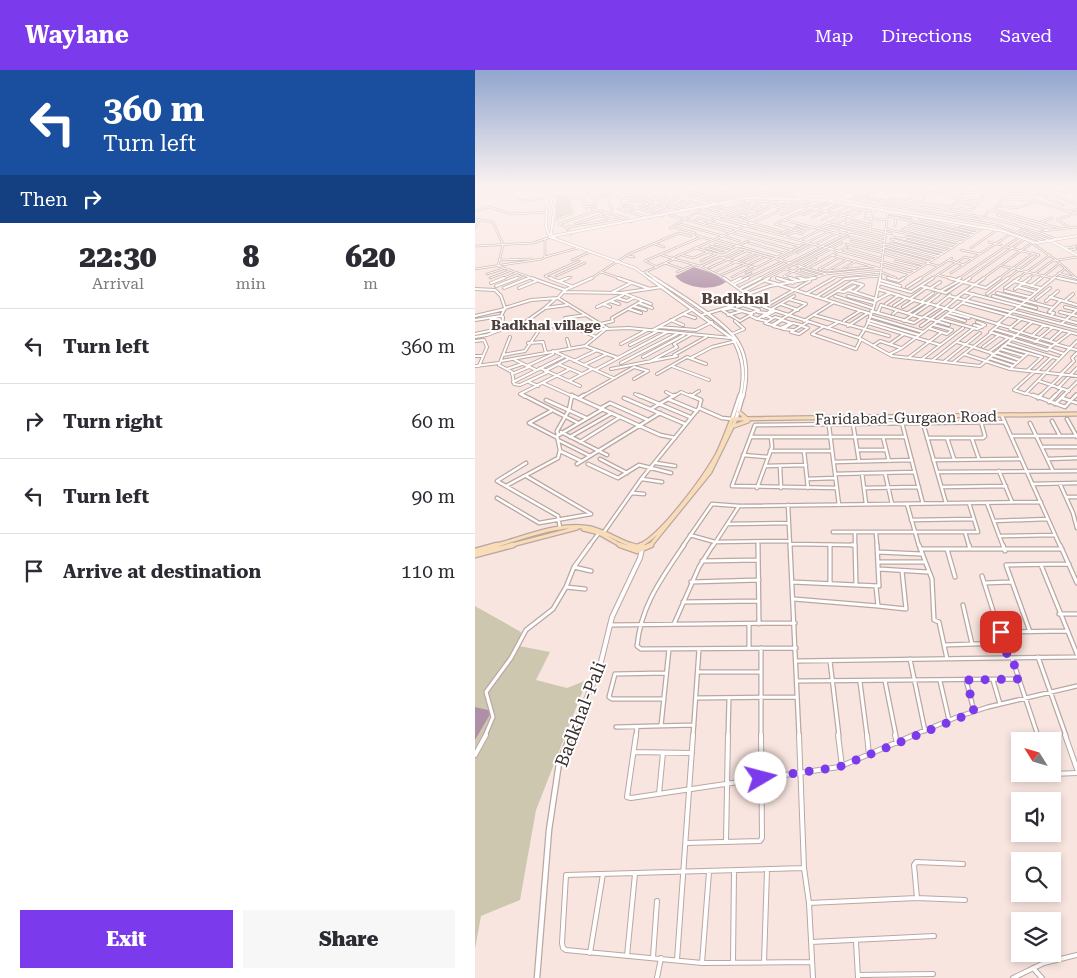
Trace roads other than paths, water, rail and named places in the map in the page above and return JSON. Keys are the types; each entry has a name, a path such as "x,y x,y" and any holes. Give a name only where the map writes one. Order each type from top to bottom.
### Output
{"main road":[{"path":"739,412 750,420"},
{"name":"Faridabad-Gurgaon Road","path":"734,420 1064,416 1077,414"},
{"path":"475,553 560,528 582,526 602,532 632,551 650,546 710,472 733,426 734,420"},
{"path":"642,548 650,541 704,474 713,461 734,420"},
{"path":"733,426 750,420"},
{"path":"475,553 569,529 580,528 602,532"}],"street":[{"path":"496,228 503,245 499,266"},
{"path":"547,228 552,237 644,273 731,334 747,369 739,412 734,420"},
{"path":"552,228 552,237"},
{"path":"568,228 570,234"},
{"path":"570,234 595,228"},
{"path":"529,243 599,228"},
{"path":"678,228 701,237 778,257"},
{"path":"696,228 739,241 733,244"},
{"path":"714,228 805,256"},
{"path":"732,228 799,246"},
{"path":"644,273 681,254 740,228"},
{"path":"754,228 915,270"},
{"path":"773,228 780,230"},
{"path":"774,234 786,228"},
{"path":"779,235 792,229 789,228"},
{"path":"796,228 805,231"},
{"path":"818,228 856,238 884,250 927,263"},
{"path":"799,241 827,228"},
{"path":"849,228 886,237"},
{"path":"904,228 902,229 959,243"},
{"path":"907,228 962,242"},
{"path":"922,228 965,239"},
{"path":"930,228 969,237"},
{"path":"943,228 972,235"},
{"path":"958,228 975,233"},
{"path":"966,228 978,231"},
{"path":"806,294 836,277 881,272 900,280 982,228"},
{"path":"986,228 1026,238 1077,278"},
{"path":"1010,228 1043,242"},
{"path":"1014,228 1049,240 1076,255"},
{"path":"1027,228 1056,239"},
{"path":"1043,228 1048,230"},
{"path":"1042,231 1057,228"},
{"path":"791,238 809,229"},
{"path":"794,252 799,246 838,229 850,232 884,250 890,259"},
{"path":"870,229 892,234"},
{"path":"823,327 812,334 856,349 868,321 878,289 883,263 886,229 956,245"},
{"path":"746,273 789,251 794,252 814,245 843,230"},
{"path":"971,248 997,230"},
{"path":"551,232 564,235"},
{"path":"784,236 794,232 800,233"},
{"path":"741,288 850,232"},
{"path":"524,323 558,298 564,291 601,272 626,256 679,233 691,236"},
{"path":"951,273 1011,233"},
{"path":"559,240 564,235"},
{"path":"897,235 891,239 943,253"},
{"path":"921,326 964,292 1033,243 1077,235"},
{"path":"744,291 848,236"},
{"path":"941,291 1021,236"},
{"path":"475,246 529,243 552,237 617,261"},
{"path":"657,267 645,261 701,237"},
{"path":"818,237 826,239"},
{"path":"895,237 948,250"},
{"path":"903,239 907,237 952,248"},
{"path":"1069,237 1077,240"},
{"path":"856,238 846,244 938,257"},
{"path":"921,286 947,293 1026,238"},
{"path":"545,240 545,257"},
{"path":"851,241 939,266"},
{"path":"893,241 943,253"},
{"path":"724,268 700,261 749,242 785,253"},
{"path":"989,242 1001,245"},
{"path":"798,266 842,243"},
{"path":"890,243 938,257"},
{"path":"1055,243 1076,255"},
{"path":"654,244 664,247"},
{"path":"715,244 732,248"},
{"path":"734,285 809,244"},
{"path":"710,246 728,251"},
{"path":"1065,248 1077,246"},
{"path":"987,294 1039,255 1006,247"},
{"path":"1070,250 1076,249 1071,247"},
{"path":"475,269 535,261 578,248"},
{"path":"696,248 716,254"},
{"path":"706,248 720,252"},
{"path":"807,268 847,248 884,250 933,260"},
{"path":"700,266 741,250 825,272 881,268"},
{"path":"961,250 980,254"},
{"path":"937,275 986,288 1042,250"},
{"path":"689,251 700,255"},
{"path":"707,269 746,251"},
{"path":"715,272 758,251"},
{"path":"572,260 590,252"},
{"path":"681,254 692,258 707,252"},
{"path":"879,281 910,292 973,252"},
{"path":"721,275 765,253"},
{"path":"661,254 700,266 721,275 741,288 762,307"},
{"path":"832,254 910,274"},
{"path":"1029,297 1005,289 1050,255"},
{"path":"1036,292 1016,288 1052,260 1076,255"},
{"path":"626,256 634,257"},
{"path":"748,265 766,256"},
{"path":"840,257 819,269 825,272 873,266"},
{"path":"965,257 973,259"},
{"path":"723,258 757,268"},
{"path":"907,287 952,258"},
{"path":"499,260 531,259"},
{"path":"801,282 784,276 816,259"},
{"path":"762,307 821,276 848,259"},
{"path":"948,260 964,265"},
{"path":"573,286 545,276 579,261"},
{"path":"842,269 856,261"},
{"path":"895,261 920,267"},
{"path":"556,276 585,263"},
{"path":"665,263 682,268"},
{"path":"856,268 864,263"},
{"path":"1031,286 1060,263"},
{"path":"677,272 694,265"},
{"path":"499,266 564,291 621,293 662,287"},
{"path":"732,276 753,266"},
{"path":"1002,266 1053,278 1077,278"},
{"path":"487,274 504,268"},
{"path":"997,324 1065,268"},
{"path":"561,269 567,271"},
{"path":"786,269 814,279"},
{"path":"490,278 510,270"},
{"path":"801,270 821,276"},
{"path":"891,276 899,271"},
{"path":"601,272 651,289"},
{"path":"491,283 517,273"},
{"path":"644,273 735,340 744,372 734,420"},
{"path":"731,283 751,273"},
{"path":"1058,274 1077,278"},
{"path":"496,286 523,275"},
{"path":"816,297 845,279 880,276"},
{"path":"561,282 571,277"},
{"path":"797,277 807,280"},
{"path":"504,288 531,278"},
{"path":"777,278 793,283"},
{"path":"855,292 860,288 858,278"},
{"path":"944,283 950,278"},
{"path":"742,303 748,294 778,285 814,279"},
{"path":"519,288 537,280"},
{"path":"764,280 816,297 861,310 878,312 914,324 950,296 1077,328"},
{"path":"879,281 900,286"},
{"path":"1014,281 1040,288"},
{"path":"824,299 853,282 860,286"},
{"path":"931,288 940,282"},
{"path":"612,293 632,283"},
{"path":"849,284 860,286"},
{"path":"838,291 844,292 855,286"},
{"path":"910,299 927,287"},
{"path":"475,289 491,288 498,291 505,309"},
{"path":"1036,299 1050,288"},
{"path":"878,289 937,306 969,318"},
{"path":"848,290 875,301"},
{"path":"1046,301 1058,291"},
{"path":"964,292 1077,323"},
{"path":"621,293 651,304"},
{"path":"849,296 877,302 890,293"},
{"path":"907,313 933,293"},
{"path":"997,293 1053,308"},
{"path":"597,307 625,294"},
{"path":"904,321 939,294"},
{"path":"890,354 902,348 974,294"},
{"path":"1065,301 1073,294"},
{"path":"886,304 899,295"},
{"path":"767,315 757,319 750,317 760,311 767,315 772,318 763,322 757,320 767,315 780,304 794,296"},
{"path":"835,296 903,326 923,332"},
{"path":"993,296 1036,308"},
{"path":"1050,297 1077,304"},
{"path":"475,316 535,299 558,298 607,328"},
{"path":"617,298 626,301 633,298"},
{"path":"888,312 907,298"},
{"path":"785,320 773,326 783,328 791,322 785,320 775,317 765,323 772,325 785,320 807,305 789,299"},
{"path":"903,307 914,300"},
{"path":"1052,316 1054,313 1049,312 1061,300"},
{"path":"609,301 619,304"},
{"path":"601,324 613,321 613,318 642,301"},
{"path":"802,325 791,331 783,328 793,323 802,325 809,328 799,334 791,332 802,325 814,314 834,302"},
{"path":"639,303 652,308"},
{"path":"702,314 742,303 772,310 860,339 892,356 980,366 1032,322"},
{"path":"963,303 1077,334"},
{"path":"603,304 611,307"},
{"path":"780,304 798,310"},
{"path":"545,308 569,305"},
{"path":"732,306 752,313 759,310 744,305 737,307"},
{"path":"878,312 881,305 949,325"},
{"path":"633,306 646,310"},
{"path":"1060,324 1077,310 1065,307"},
{"path":"718,310 728,315 740,321 752,314 732,308 722,310 728,315 745,328 731,334"},
{"path":"502,326 503,317 501,316 505,309"},
{"path":"629,309 641,313"},
{"path":"652,330 693,309"},
{"path":"844,321 861,310"},
{"path":"893,314 898,310"},
{"path":"728,315 742,311"},
{"path":"848,326 870,312"},
{"path":"898,316 903,312"},
{"path":"951,312 1000,324 1077,352 1072,358 1074,361 1038,398"},
{"path":"1060,312 1077,316"},
{"path":"683,314 695,318"},
{"path":"814,314 848,326 889,336"},
{"path":"565,318 588,315"},
{"path":"946,315 965,321"},
{"path":"475,320 501,316"},
{"path":"961,324 972,316"},
{"path":"941,319 974,327 982,327 985,324 977,322"},
{"path":"983,347 1022,319"},
{"path":"671,320 683,325"},
{"path":"868,321 904,334 918,336"},
{"path":"868,321 918,336 940,345"},
{"path":"659,327 696,330 712,322"},
{"path":"827,328 837,322"},
{"path":"903,326 909,322"},
{"path":"945,328 953,322"},
{"path":"954,362 1000,324"},
{"path":"475,334 502,326 542,325 579,330 607,328 652,330 735,340"},
{"path":"503,355 525,351 528,344 539,333 542,325"},
{"path":"929,328 947,334 952,330 933,325"},
{"path":"1028,339 1045,325"},
{"path":"475,339 508,327"},
{"path":"933,360 974,327"},
{"path":"585,346 607,328"},
{"path":"922,359 963,328"},
{"path":"1026,349 1052,328"},
{"path":"994,329 1051,346"},
{"path":"579,330 595,337"},
{"path":"621,344 648,330"},
{"path":"1045,344 1062,330"},
{"path":"630,345 657,331"},
{"path":"569,381 668,332"},
{"path":"908,358 942,332"},
{"path":"621,363 678,333"},
{"path":"945,362 980,333"},
{"path":"991,333 1064,354"},
{"path":"1049,349 1070,333"},
{"path":"643,357 685,334"},
{"path":"645,364 677,347 674,344 691,334"},
{"path":"890,344 904,334"},
{"path":"611,369 619,366 645,364 675,356 707,336"},
{"path":"510,337 499,365 512,374 513,382 519,386 569,359"},
{"path":"989,352 1008,338"},
{"path":"475,339 484,340 487,348 479,366"},
{"path":"567,339 570,349"},
{"path":"657,374 686,358 691,358 712,347 735,340"},
{"path":"873,346 879,341 902,348"},
{"path":"528,344 543,342 545,353"},
{"path":"957,342 1017,363"},
{"path":"1027,394 1045,373 1077,342"},
{"path":"1007,343 1059,359"},
{"path":"475,366 585,346 618,358"},
{"path":"1003,346 1042,358"},
{"path":"1000,349 1024,356"},
{"path":"574,361 597,350"},
{"path":"1011,369 1031,350"},
{"path":"553,351 613,378"},
{"path":"512,374 553,354 553,351"},
{"path":"584,365 607,354"},
{"path":"964,354 1011,369 1077,376"},
{"path":"994,354 1021,360"},
{"path":"1027,371 1045,355"},
{"path":"475,356 484,356"},
{"path":"513,382 564,356"},
{"path":"1052,357 1014,390 1063,407"},
{"path":"691,358 705,364"},
{"path":"989,358 1013,366"},
{"path":"513,359 536,370"},
{"path":"507,369 522,364"},
{"path":"558,364 582,374"},
{"path":"672,366 709,380"},
{"path":"579,398 635,367 648,371 634,379"},
{"path":"540,368 580,386"},
{"path":"1058,388 1077,368"},
{"path":"570,369 519,394 578,423"},
{"path":"1039,381 1069,391"},
{"path":"529,382 538,386"},
{"path":"1055,404 1077,382"},
{"path":"543,383 661,435 675,438"},
{"path":"1049,402 1061,389"},
{"path":"691,396 699,391"},
{"path":"665,392 674,396"},
{"path":"475,755 490,727 493,717 487,692 511,658 526,630 553,609 566,587 574,567 690,417 698,410 701,400 681,392 651,409"},
{"path":"635,394 690,417"},
{"path":"1063,407 1077,394"},
{"path":"506,486 558,458 560,450 557,431 569,410 571,395"},
{"path":"624,398 685,424"},
{"path":"1062,398 1077,403"},
{"path":"668,399 734,420"},
{"path":"545,400 586,418"},
{"path":"557,437 561,432 610,403 648,420"},
{"path":"1063,407 1064,416 1077,436"},
{"path":"551,411 529,423 590,456"},
{"path":"570,437 611,413"},
{"path":"577,464 660,413"},
{"path":"1002,416 1077,583"},
{"path":"580,442 620,417"},
{"path":"837,488 757,488 732,486 755,425 828,420 853,424 1005,422"},
{"path":"828,420 839,505"},
{"path":"1052,421 1060,436"},
{"path":"927,438 985,437 981,422"},
{"path":"902,423 923,504"},
{"path":"923,423 946,504"},
{"path":"1030,423 1053,471"},
{"path":"853,424 859,461"},
{"path":"561,432 607,455"},
{"path":"751,437 905,436"},
{"path":"1011,436 1077,436"},
{"path":"757,488 770,451 771,437"},
{"path":"883,437 889,461"},
{"path":"947,438 954,460"},
{"path":"972,438 979,459"},
{"path":"1042,447 1077,447"},
{"path":"560,450 581,461"},
{"path":"857,450 886,450"},
{"path":"770,451 832,451"},
{"path":"805,451 808,488"},
{"path":"743,455 768,457"},
{"path":"1047,459 1077,458"},
{"path":"600,459 627,473"},
{"path":"933,460 1021,459"},
{"path":"834,462 912,460"},
{"path":"526,463 497,481 555,514 560,519 560,528"},
{"path":"656,463 675,466"},
{"path":"588,464 616,478 639,466 650,470 671,473"},
{"path":"765,466 806,465"},
{"path":"781,466 781,488"},
{"path":"937,472 1077,471"},
{"path":"835,474 915,472"},
{"path":"999,472 1013,503"},
{"path":"862,473 866,504"},
{"path":"885,473 892,504"},
{"path":"497,498 538,522 591,514 526,476"},
{"path":"807,479 836,478"},
{"path":"642,479 662,482"},
{"path":"1032,484 1077,484"},
{"path":"1060,484 1077,528"},
{"path":"941,487 1005,486"},
{"path":"864,488 919,487"},
{"path":"633,493 644,494"},
{"path":"1066,497 1077,497"},
{"path":"796,648 641,649 637,646 639,624 654,589 689,535 712,504 788,506 1041,502"},
{"path":"833,532 978,532 969,503"},
{"path":"987,503 1005,550"},
{"path":"907,504 914,533 931,579 934,620 939,622 947,659"},
{"path":"674,624 691,582 739,506"},
{"path":"788,506 795,623 799,773 804,868 809,903 813,978"},
{"path":"1072,511 1077,511"},
{"path":"911,520 974,519"},
{"path":"994,521 1048,519"},
{"path":"727,524 789,523"},
{"path":"855,532 856,584"},
{"path":"965,532 970,548"},
{"path":"876,533 879,570 879,585 877,586 878,606"},
{"path":"689,535 715,542 790,542 855,545"},
{"path":"999,536 1055,535"},
{"path":"758,542 759,624"},
{"path":"830,545 830,584"},
{"name":"Badkhal-Pali","path":"537,978 549,830 559,763 599,670 610,625 623,592 641,558 642,548"},
{"path":"920,549 1062,549"},
{"path":"947,549 955,577"},
{"path":"877,552 921,554"},
{"path":"703,561 758,560"},
{"path":"878,562 924,562"},
{"path":"1030,632 1006,565 1069,564"},
{"path":"796,661 1010,658 1077,655 1041,565"},
{"path":"574,567 591,571"},
{"path":"1070,568 1077,568"},
{"path":"879,570 928,572"},
{"path":"793,599 906,609 902,571"},
{"path":"982,576 1037,732"},
{"path":"691,582 759,580"},
{"path":"792,582 877,586"},
{"path":"985,584 1011,582"},
{"path":"566,587 585,589"},
{"path":"683,602 759,601"},
{"path":"963,605 972,644"},
{"path":"1059,614 1077,614"},
{"path":"610,625 795,623"},
{"path":"749,624 749,648"},
{"path":"1001,632 1067,631"},
{"path":"944,646 1004,643"},
{"path":"686,843 760,841 762,838 761,648"},
{"path":"661,726 669,649"},
{"path":"677,960 699,649"},
{"path":"1038,657 1077,769"},
{"path":"910,659 925,732"},
{"path":"830,660 842,766"},
{"path":"698,672 761,672"},
{"path":"664,699 611,700 609,697 615,674 666,673"},
{"path":"797,681 860,682 1019,679"},
{"path":"940,680 949,720"},
{"path":"967,680 974,712"},
{"path":"993,680 1000,704"},
{"path":"885,681 897,743"},
{"path":"860,682 869,754"},
{"path":"637,727 627,796 631,798 728,785 842,766 925,732 949,720 1000,704 1077,686"},
{"path":"696,698 798,697"},
{"path":"726,842 729,698"},
{"path":"616,728 694,725"},
{"path":"634,752 693,752"},
{"path":"659,794 663,753"},
{"path":"1061,774 1077,773"},
{"path":"917,898 914,865 916,862 963,864"},
{"path":"804,868 767,871 566,875 563,948 590,954 661,958 702,964 812,962"},
{"path":"733,962 734,871"},
{"path":"764,962 767,871"},
{"path":"702,964 709,872"},
{"path":"590,954 603,874"},
{"path":"627,956 635,874"},
{"path":"809,903 917,898 965,900"},
{"path":"653,958 657,901"},
{"path":"811,942 934,936"},
{"path":"856,941 858,977 933,974"},
{"path":"1013,978 1032,967 1053,959 1077,955"},
{"path":"657,978 661,958"},
{"path":"1032,967 1042,978"}],"district":[{"name":"Badkhal","path":"735,298"},
{"name":"Badkhal village","path":"546,325"}]}
